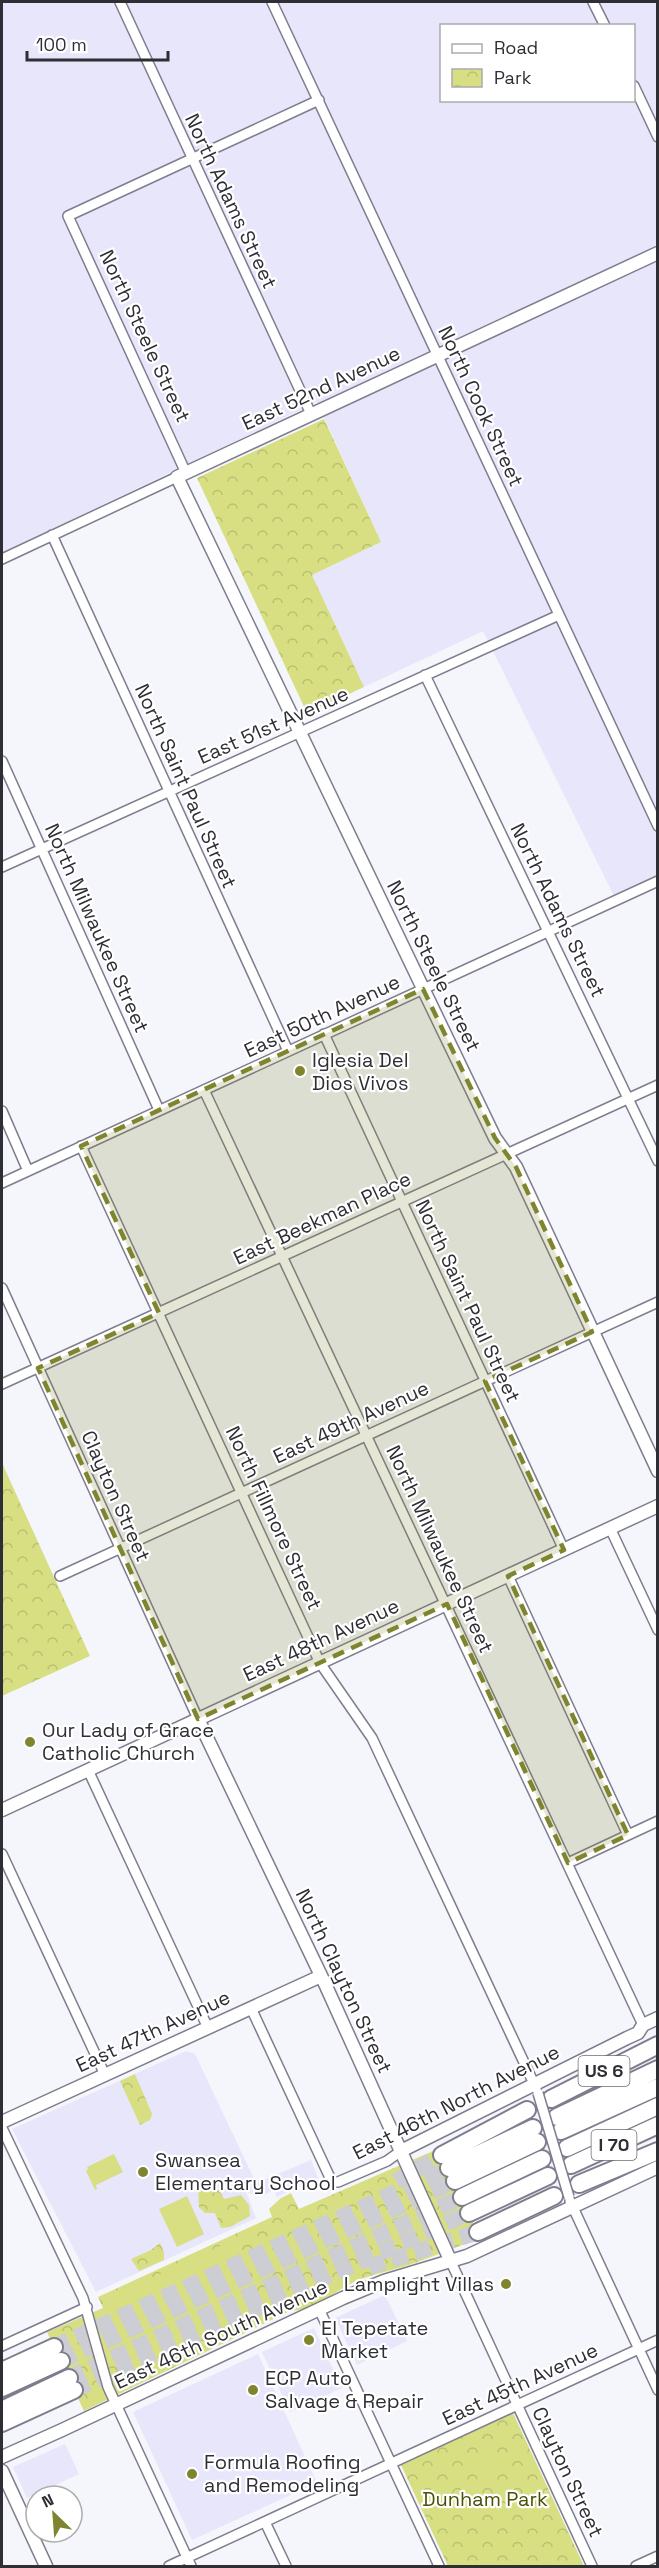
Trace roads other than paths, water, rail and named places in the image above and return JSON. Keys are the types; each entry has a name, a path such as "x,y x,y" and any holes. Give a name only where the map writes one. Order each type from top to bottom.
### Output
{"highway":[{"name":"US 6","path":"541,2092 657,2045"},
{"name":"I 70","path":"657,2069 559,2124 657,2087"},
{"path":"567,2148 657,2106"},
{"path":"527,2110 449,2168 535,2135"},
{"name":"I 70","path":"571,2165 657,2124"},
{"path":"478,2232 568,2196 657,2151"},
{"path":"462,2197 542,2159"},
{"path":"469,2213 548,2176"},
{"path":"2,2371 58,2354 2,2388"},
{"path":"2,2410 71,2384 2,2423"}],"street":[{"name":"North Adams Street","path":"120,2 311,414"},
{"name":"North Cook Street","path":"272,2 657,826"},
{"path":"593,2 603,24"},
{"path":"635,90 657,136"},
{"path":"192,159 319,100"},
{"name":"North Steele Street","path":"192,159 68,216 181,475 300,732 495,1138 516,1167 657,1471"},
{"name":"East 52nd Avenue","path":"2,559 657,253"},
{"name":"North Saint Paul Street","path":"52,535 288,1051"},
{"name":"East 51st Avenue","path":"2,867 559,615"},
{"name":"North Adams Street","path":"425,675 629,1098 657,1161"},
{"name":"North Milwaukee Street","path":"2,761 159,1110"},
{"name":"East 50th Avenue","path":"2,1183 657,881"},
{"name":"North Saint Paul Street","path":"324,1034 564,1550"},
{"name":"East Beekman Place","path":"2,1384 657,1085"},
{"name":"North Milwaukee Street","path":"204,1090 643,2025"},
{"path":"2,1111 28,1171"},
{"name":"North Fillmore Street","path":"81,1146 243,1491 320,1663 372,1738 541,2092 568,2196 657,2390"},
{"name":"Clayton Street","path":"2,1288 198,1719"},
{"name":"East 49th Avenue","path":"60,1576 657,1302"},
{"name":"East 48th Avenue","path":"2,1810 657,1506"},
{"path":"610,1528 657,1629"},
{"path":"508,1576 628,1835"},
{"name":"North Clayton Street","path":"198,1719 321,1976 451,2262"},
{"path":"88,1770 208,2028"},
{"path":"568,1863 657,1821"},
{"path":"2,1854 105,2075"},
{"name":"East 47th Avenue","path":"2,2122 321,1976"},
{"name":"East 46th North Avenue","path":"251,2008 332,2182 338,2182 387,2161 401,2151 541,2092 638,2033 643,2025 657,2018"},
{"path":"2,2128 88,2310 108,2386 189,2562"},
{"name":"East 46th South Avenue","path":"2,2457 319,2309 384,2282 451,2262 484,2249 568,2196 657,2167"},
{"name":"Clayton Street","path":"451,2262 592,2566"},
{"path":"319,2309 439,2566"},
{"path":"2,2346 88,2310"},
{"name":"East 45th Avenue","path":"169,2566 189,2562 265,2522 657,2340"},
{"path":"2,2471 46,2566"},
{"path":"265,2522 286,2566"},
{"path":"636,2566 657,2556"}],"tunnel":[{"path":"396,2181 442,2155"},
{"path":"54,2347 449,2168"},
{"path":"61,2361 455,2181"},
{"path":"69,2378 462,2197"},
{"path":"74,2390 469,2213"},
{"path":"369,2267 478,2232"}],"place":[{"name":"Iglesia Del Dios Vivos","path":"300,1071"},
{"name":"Our Lady of Grace Catholic Church","path":"30,1742"},
{"name":"Swansea Elementary School","path":"143,2172"},
{"name":"Lamplight Villas","path":"506,2284"},
{"name":"El Tepetate Market","path":"309,2340"},
{"name":"ECP Auto Salvage & Repair","path":"253,2390"},
{"name":"Formula Roofing and Remodeling","path":"192,2474"}],"park label":[{"name":"Dunham Park","path":"485,2499"}]}
